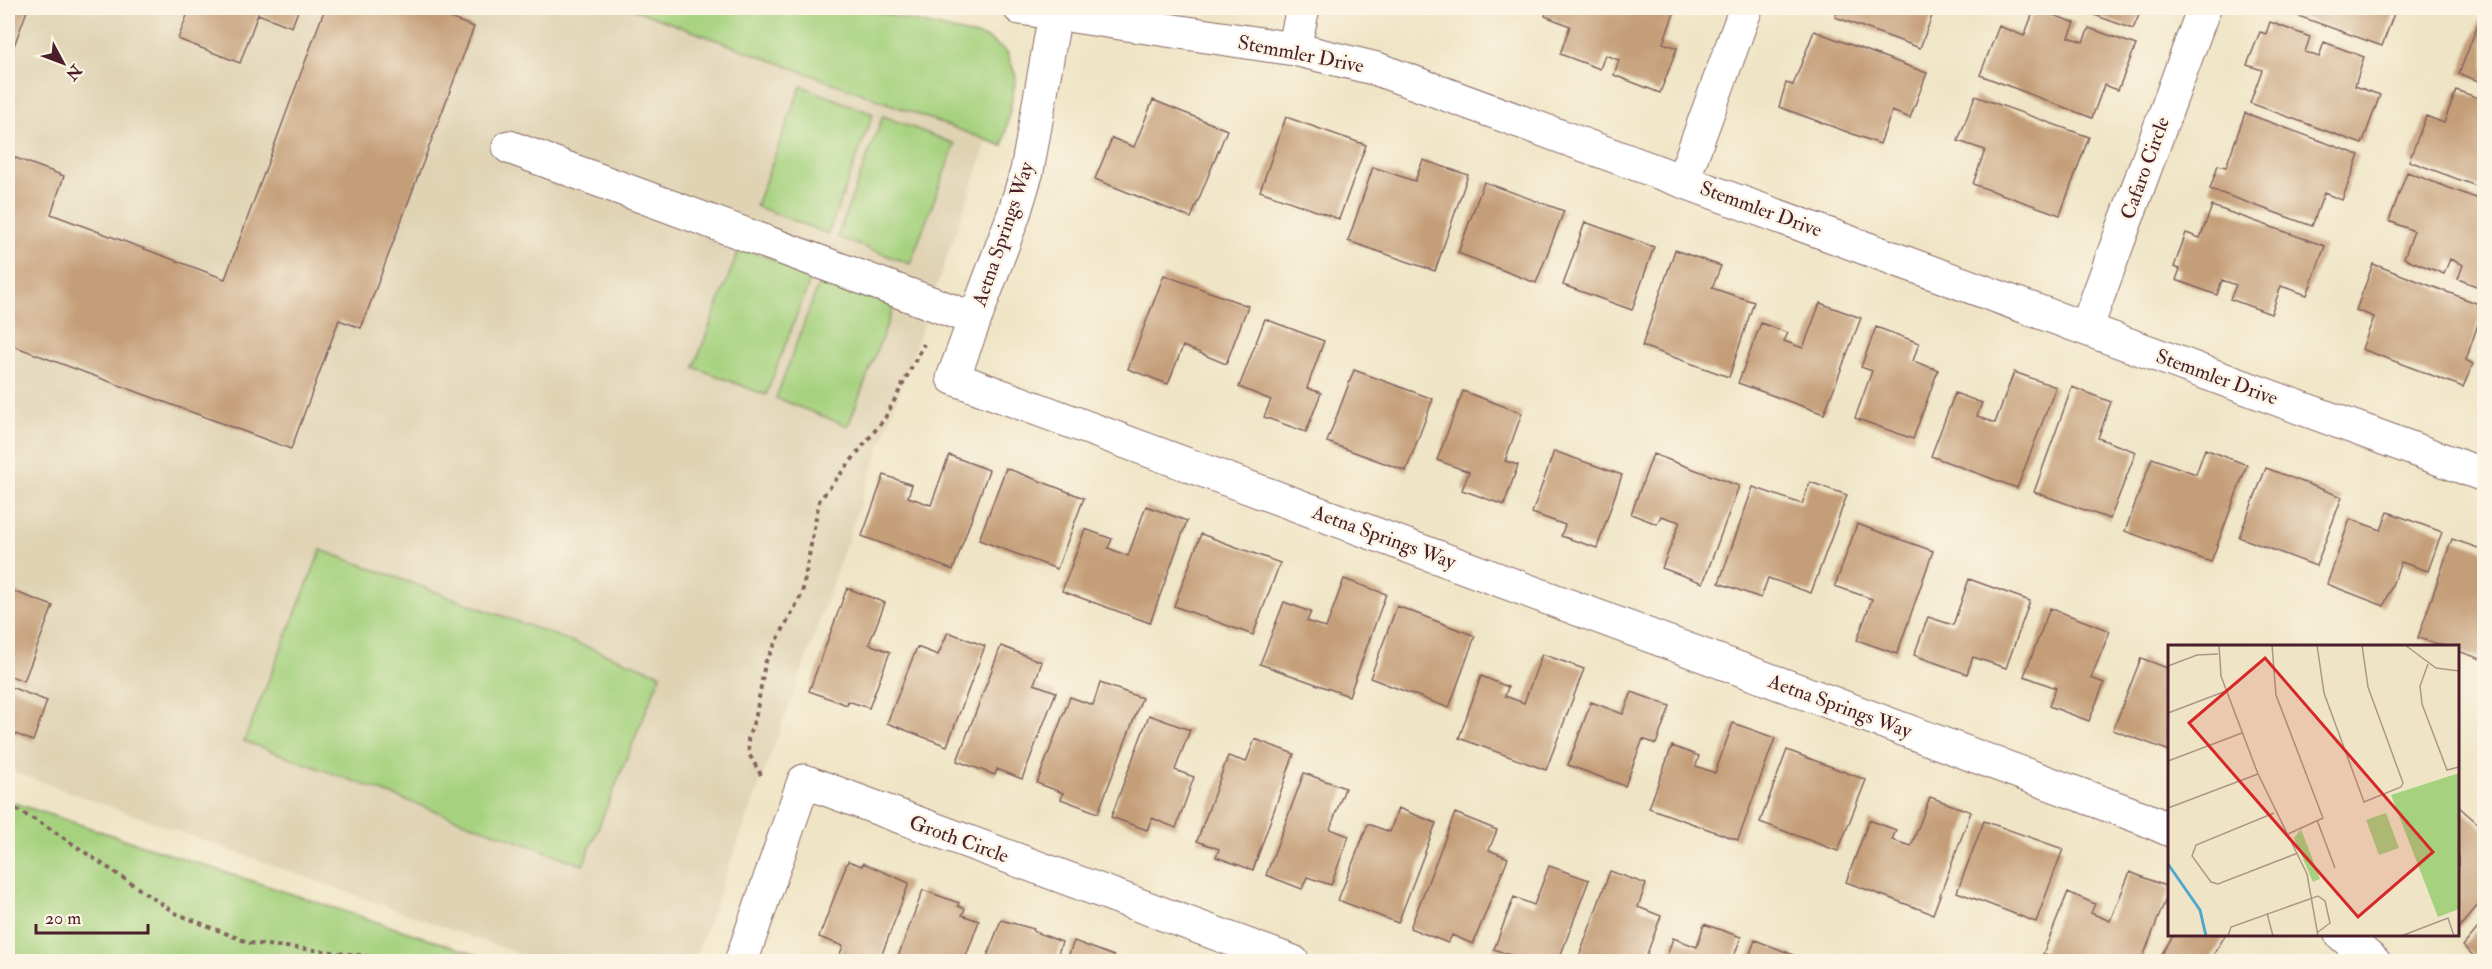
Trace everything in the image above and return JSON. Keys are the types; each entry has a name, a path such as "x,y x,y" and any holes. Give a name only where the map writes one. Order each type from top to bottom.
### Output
{"street":[{"name":"Stemmler Drive","path":"1020,8 1294,49 1377,69 2484,475"},
{"path":"1294,49 1302,8"},
{"path":"1683,180 1746,8"},
{"name":"Cafaro Circle","path":"2086,328 2204,8"},
{"name":"Aetna Springs Way","path":"1055,14 1027,171 1014,214 953,378 2132,814 2168,830"},
{"path":"509,147 975,319"},
{"name":"Groth Circle","path":"741,962 804,782 1293,962"},
{"path":"2343,936 2373,962"}],"path":[{"path":"761,775 749,754 748,739 756,715 765,663 802,594 819,501 885,418 924,344"},
{"path":"8,805 46,826 175,913 250,943 422,962"}],"shaded area":[{"path":"8,8 875,8 990,46 1000,106 795,690 694,961 538,961 8,770"}],"green space":[{"path":"630,8 858,8 987,38 1007,52 1016,77 1003,146"},
{"path":"801,86 873,114 828,234 756,206"},
{"path":"883,116 955,144 910,264 837,237"},
{"path":"740,247 812,275 766,395 694,367"},
{"path":"821,278 894,306 848,426 776,398"},
{"path":"321,550 661,674 583,865 244,741"},
{"path":"8,801 496,961 8,961"}],"building":[{"path":"8,8 28,8 8,62"},
{"path":"190,8 299,8 292,27 258,14 240,63 178,39"},
{"path":"325,8 423,8 474,27 361,328 339,320 291,449 8,344 8,155 64,176 51,214 225,279"},
{"path":"1466,8 1481,8 1479,13"},
{"path":"1548,8 1667,8 1675,11 1663,43 1677,48 1660,93 1614,75 1619,60 1605,55 1600,69 1560,54 1570,26 1545,16"},
{"path":"1839,8 1935,8 1920,48 1835,17"},
{"path":"2035,8 2075,23 2069,37 2083,42 2089,28 2136,45 2118,90 2104,85 2092,118 1980,75 1999,26 2024,36"},
{"path":"2075,8 2142,8 2133,29"},
{"path":"2276,8 2396,8 2382,46"},
{"path":"2484,8 2484,83 2459,74"},
{"path":"2270,22 2310,37 2305,52 2319,57 2324,42 2364,57 2355,86 2380,95 2362,144 2250,103 2262,70 2247,65 2260,32 2266,34"},
{"path":"1814,31 1927,73 1910,118 1892,111 1880,144 1779,107 1786,83 1793,85"},
{"path":"2456,90 2484,100 2484,189 2409,161 2426,116 2444,123"},
{"path":"1975,96 2089,137 2060,215 1973,184 1985,150 1958,141"},
{"path":"1153,100 1227,130 1191,218 1095,179 1112,138 1134,147"},
{"path":"2245,113 2359,155 2342,200 2324,193 2312,226 2210,189 2218,165 2226,167"},
{"path":"1286,117 1366,145 1339,219 1260,191"},
{"path":"1423,160 1468,175 1435,271 1348,241 1373,167 1415,181"},
{"path":"2407,172 2484,201 2484,289 2458,279 2463,265 2450,259 2444,274 2404,258 2414,231 2389,221"},
{"path":"1484,182 1564,211 1536,283 1458,253"},
{"path":"2212,206 2325,246 2307,295 2281,286 2271,314 2230,299 2236,285 2222,280 2217,295 2176,280 2180,269 2174,267 2186,233 2200,238"},
{"path":"1585,222 1654,247 1632,310 1563,285"},
{"path":"1675,250 1721,266 1712,288 1754,302 1729,377 1642,346"},
{"path":"2373,264 2484,306 2466,360 2473,364 2463,387 2362,349 2374,317 2356,310"},
{"path":"1164,275 1248,306 1226,364 1183,346 1168,384 1128,369"},
{"path":"1820,303 1861,318 1824,414 1738,383 1761,323 1788,333 1784,341 1803,348"},
{"path":"1265,319 1324,341 1307,388 1321,393 1306,432 1264,417 1271,400 1239,387"},
{"path":"1876,327 1919,343 1913,361 1938,370 1913,439 1855,418 1872,371 1861,367"},
{"path":"1354,370 1433,399 1406,471 1327,442"},
{"path":"2014,372 2056,387 2017,488 1931,456 1955,393 1982,403 1977,416 1995,423"},
{"path":"2072,387 2111,402 2098,438 2136,452 2110,519 2034,492"},
{"path":"1463,391 1522,413 1505,461 1518,465 1504,505 1462,490 1469,472 1437,460"},
{"path":"2205,449 2247,465 2211,562 2125,531 2152,458 2196,474"},
{"path":"1554,451 1622,475 1597,548 1561,536 1565,525 1532,513"},
{"path":"1653,454 1739,486 1703,583 1662,568 1680,522 1661,516 1657,524 1631,514"},
{"path":"949,455 989,470 953,570 862,536 884,475 912,485 908,497 931,505"},
{"path":"1006,468 1084,498 1057,569 979,540"},
{"path":"2266,468 2342,497 2316,566 2239,537"},
{"path":"1810,482 1847,495 1811,593 1768,578 1761,598 1719,583 1753,487 1802,504"},
{"path":"1146,506 1187,521 1150,623 1062,591 1085,529 1112,539 1108,548 1128,556"},
{"path":"2388,512 2442,532 2428,571 2401,562 2384,606 2327,584 2350,519 2381,530"},
{"path":"1857,524 1933,551 1897,654 1857,640 1872,599 1835,586"},
{"path":"1201,534 1280,563 1253,635 1174,606"},
{"path":"2452,539 2484,550 2484,660 2459,651 2459,645 2442,645 2418,638"},
{"path":"1344,579 1386,594 1349,696 1260,664 1284,602 1311,612 1307,621 1326,628"},
{"path":"1969,579 2030,601 2006,668 1973,657 1967,674 1914,655 1928,617 1953,625"},
{"path":"847,588 885,603 869,644 890,652 869,708 848,701 847,705 809,691"},
{"path":"13,591 53,606 24,681 8,675 8,605"},
{"path":"1397,606 1475,636 1449,708 1370,678"},
{"path":"2050,608 2110,631 2091,678 2104,683 2089,721 2049,706 2056,688 2024,676"},
{"path":"948,632 985,646 947,746 887,723 917,647 938,655"},
{"path":"1001,646 1042,662 1034,684 1056,692 1022,779 997,769 995,775 957,761"},
{"path":"1542,654 1584,669 1546,770 1459,738 1481,676 1508,687 1505,696 1524,703"},
{"path":"2141,658 2168,668 2168,750 2113,730"},
{"path":"1100,683 1142,698 1098,813 1061,799 1063,793 1037,783 1070,697 1093,705"},
{"path":"8,686 47,701 33,741 8,731"},
{"path":"1632,692 1670,706 1656,744 1643,739 1625,786 1568,765 1591,702 1623,714"},
{"path":"1149,715 1190,730 1175,770 1194,777 1176,828 1152,818 1147,830 1111,817"},
{"path":"1733,723 1775,738 1738,840 1649,808 1672,746 1699,756 1696,766 1715,773"},
{"path":"1255,739 1294,754 1253,870 1216,857 1219,849 1197,841 1228,756 1246,762"},
{"path":"1787,750 1866,780 1838,851 1760,822"},
{"path":"1304,773 1345,788 1330,829 1349,836 1331,885 1307,877 1302,889 1266,875"},
{"path":"1930,797 1971,812 1933,914 1846,882 1869,820 1896,830 1892,840 1911,846"},
{"path":"2459,807 2484,829 2484,898 2459,928"},
{"path":"1398,808 1436,823 1398,923 1338,900 1368,824 1390,832"},
{"path":"1455,813 1497,830 1489,850 1508,858 1473,944 1452,935 1448,943 1410,928"},
{"path":"1984,821 2063,849 2036,922 1957,892"},
{"path":"848,861 862,866 863,863 909,883 879,962 837,962 843,946 819,937"},
{"path":"1549,866 1589,880 1558,962 1516,962 1518,958 1494,949 1514,897 1534,905"},
{"path":"1610,871 1646,884 1638,907 1661,916 1644,962 1577,962"},
{"path":"2130,872 2168,887 2168,893 2141,962 2062,962 2043,954 2068,892 2095,904 2091,913 2110,921"},
{"path":"923,890 959,903 958,906 965,909 962,915 979,921 964,962 896,962"},
{"path":"1001,920 1034,929 1033,931 1062,942 1055,962 985,962"},
{"path":"2484,921 2484,962 2480,962 2463,946"},
{"path":"1704,924 1741,937 1732,962 1665,962 1673,938 1697,947"},
{"path":"2173,936 2225,936 2209,962 2157,962"},
{"path":"1755,940 1794,955 1792,962 1747,962"},
{"path":"1074,941 1114,956 1112,962 1066,962"}]}
